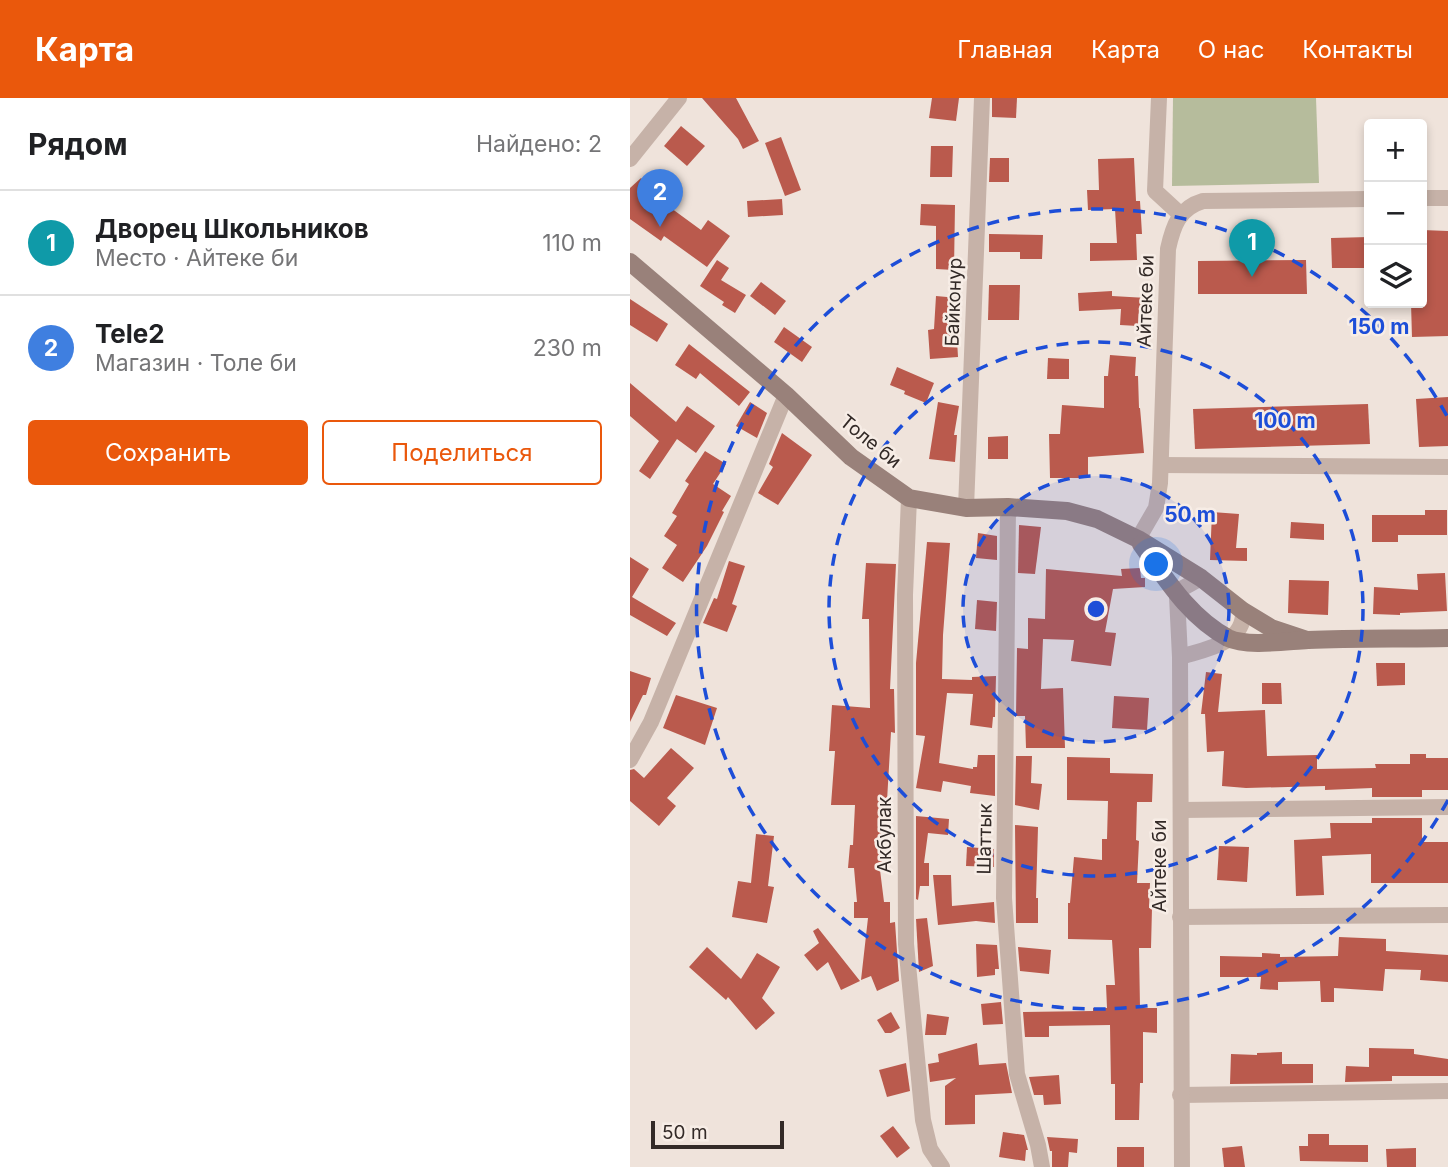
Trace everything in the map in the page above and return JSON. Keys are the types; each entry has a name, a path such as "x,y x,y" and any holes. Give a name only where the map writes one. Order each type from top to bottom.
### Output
{"main road":[{"name":"Толе би","path":"630,262 786,395 851,457 909,498 966,508 1009,507 1067,511 1097,519 1138,539 1201,578 1243,611 1271,628 1307,640"},
{"name":"Толе би","path":"1138,539 1177,596 1210,626 1231,639 1268,643 1448,638"}],"street":[{"path":"630,159 679,98"},
{"name":"Байконур","path":"966,508 982,98"},
{"path":"1159,98 1155,191 1180,214 1189,205 1203,201 1364,199"},
{"path":"1427,198 1448,198"},
{"name":"Айтеке би","path":"1138,539 1156,508 1161,465 1168,249 1171,233 1180,214"},
{"path":"630,760 651,722 786,395"},
{"path":"1161,465 1448,467"},
{"name":"Акбулак","path":"909,498 905,595 905,944 923,1120 930,1149 942,1167"},
{"name":"Шаттык","path":"1009,507 1004,898 1017,1074 1042,1167"},
{"path":"1177,596 1183,588 1201,578"},
{"name":"Айтеке би","path":"1177,596 1180,657 1182,1167"},
{"path":"1180,657 1231,639 1244,620 1243,611"},
{"path":"1181,810 1448,807"},
{"path":"1180,917 1448,915"},
{"path":"1180,1094 1448,1091"}],"green space":[{"path":"1173,98 1316,98 1319,183 1172,186"}],"building":[{"path":"702,98 736,98 759,141 743,149 738,139"},
{"path":"932,98 959,98 956,121 929,118"},
{"path":"992,98 1017,98 1016,118 992,117"},
{"path":"681,126 705,146 687,166 664,146"},
{"path":"781,137 801,190 785,196 765,143"},
{"path":"931,146 953,146 952,177 930,177"},
{"path":"990,158 1009,158 1009,182 989,182"},
{"path":"1134,158 1136,201 1140,201 1142,234 1136,234 1137,260 1090,261 1090,243 1117,243 1115,209 1088,210 1087,190 1099,190 1098,159"},
{"path":"641,178 652,189 649,192 701,230 708,220 730,236 707,267 664,236 661,241 630,219 630,188"},
{"path":"782,199 783,215 748,217 747,201"},
{"path":"921,204 955,205 954,270 936,269 936,226 920,225"},
{"path":"1427,230 1448,231 1448,336 1412,337 1411,308 1427,308"},
{"path":"989,234 1043,235 1042,259 1020,259 1020,252 989,252"},
{"path":"1364,237 1364,268 1332,268 1331,238"},
{"path":"717,260 729,268 721,280 746,295 735,313 700,286"},
{"path":"1306,260 1307,294 1198,294 1198,261"},
{"path":"761,282 786,301 775,315 750,296"},
{"path":"989,285 1020,285 1019,320 988,320"},
{"path":"1112,291 1112,296 1147,298 1147,307 1139,308 1138,326 1120,325 1121,309 1079,311 1078,293"},
{"path":"936,296 958,298 958,357 930,359 928,330 934,329"},
{"path":"630,299 668,324 657,342 630,325"},
{"path":"784,327 812,347 802,362 774,342"},
{"path":"689,344 750,392 739,406 700,373 696,379 675,365"},
{"path":"1110,355 1136,357 1135,376 1138,376 1144,453 1088,457 1088,478 1050,478 1049,434 1060,434 1062,405 1104,408 1104,376 1108,376"},
{"path":"1048,358 1069,359 1069,379 1047,379"},
{"path":"897,367 934,383 926,403 890,385"},
{"path":"630,383 676,422 687,406 715,426 696,453 677,439 650,479 639,471 659,441 630,416"},
{"path":"1448,397 1448,446 1419,447 1416,399"},
{"path":"750,402 767,413 757,438 736,426"},
{"path":"938,402 959,406 954,435 957,435 955,462 929,459"},
{"path":"1368,404 1370,444 1195,449 1193,409"},
{"path":"782,433 812,455 778,505 758,493 773,467 769,464"},
{"path":"1008,436 1008,459 988,459 988,437"},
{"path":"705,451 726,464 713,484 731,496 707,546 683,582 662,568 677,545 664,536 677,516 672,513 689,484 685,481"},
{"path":"1425,510 1447,510 1447,535 1398,535 1398,542 1372,542 1372,515 1425,515"},
{"path":"1212,512 1239,514 1236,548 1247,548 1247,561 1210,560"},
{"path":"1291,522 1324,524 1324,540 1290,538"},
{"path":"1019,525 1041,527 1035,574 1018,573"},
{"path":"978,533 997,536 997,560 976,558"},
{"path":"927,542 950,543 942,679 972,680 972,677 996,676 995,717 992,728 970,725 973,694 947,693 939,763 973,769 977,767 978,755 995,755 995,796 970,793 971,786 943,781 941,792 916,788 925,736 916,735 916,663"},
{"path":"630,557 649,569 632,597 676,623 667,636 630,615"},
{"path":"729,561 745,566 732,604 737,606 727,632 703,623 714,598 717,599"},
{"path":"866,563 896,564 890,689 894,689 895,733 891,732 883,870 880,870 884,902 890,902 890,923 895,922 899,981 877,991 871,976 861,980 868,918 854,918 854,902 857,902 854,868 848,868 850,845 853,845 855,805 831,805 835,751 829,751 832,705 870,708 869,619 862,619"},
{"path":"1140,568 1141,578 1145,578 1145,587 1113,589 1105,632 1116,633 1111,666 1071,661 1074,640 1043,639 1041,689 1063,688 1065,748 1026,748 1025,716 1016,716 1017,648 1028,649 1028,618 1045,619 1046,569 1122,576 1121,569"},
{"path":"1445,573 1447,611 1373,614 1374,587 1418,590 1417,574"},
{"path":"1289,580 1329,581 1328,615 1288,613"},
{"path":"977,600 997,602 996,631 975,629"},
{"path":"1376,663 1405,663 1405,685 1377,686"},
{"path":"630,671 651,678 646,695 643,695 630,722"},
{"path":"1206,672 1222,674 1218,712 1265,710 1267,756 1317,755 1317,769 1376,768 1375,764 1410,764 1410,754 1426,754 1426,758 1448,758 1448,790 1422,790 1422,797 1372,797 1372,788 1325,790 1325,786 1222,786 1224,751 1207,752 1205,714 1201,714"},
{"path":"1262,683 1281,683 1282,704 1262,704"},
{"path":"676,695 717,708 705,745 663,728"},
{"path":"1114,696 1149,698 1147,730 1112,728"},
{"path":"671,748 694,768 667,798 676,806 659,826 630,801 630,770 634,769 644,778"},
{"path":"1016,756 1032,756 1031,783 1042,784 1039,810 1015,805"},
{"path":"1067,757 1110,758 1110,773 1153,774 1152,802 1137,802 1137,883 1150,883 1149,908 1152,908 1151,948 1139,948 1140,1008 1157,1008 1157,1033 1143,1032 1143,1083 1140,1083 1139,1120 1115,1120 1115,1084 1111,1084 1110,1025 1049,1026 1049,1037 1025,1037 1023,1012 1093,1011 1093,1008 1107,1008 1106,985 1115,985 1112,940 1068,939 1068,903 1074,857 1102,860 1102,839 1107,839 1108,801 1067,800"},
{"path":"916,816 949,819 948,835 928,833 924,863 929,863 929,886 920,886 918,900 916,899"},
{"path":"1372,818 1422,818 1422,842 1448,842 1448,883 1371,883 1371,854 1322,856 1324,895 1296,896 1294,840 1331,838 1330,823 1372,823"},
{"path":"1015,825 1038,827 1038,923 1016,923"},
{"path":"756,834 774,836 768,886 774,887 767,923 732,917 738,881 751,883"},
{"path":"1219,846 1249,847 1247,882 1217,880"},
{"path":"967,847 994,849 994,867 966,866"},
{"path":"933,875 951,875 952,906 994,902 995,923 976,921 938,925"},
{"path":"927,918 933,966 919,972 916,919"},
{"path":"818,928 860,981 841,990 828,962 817,971 804,955 819,943 813,931"},
{"path":"1339,937 1386,939 1386,951 1448,955 1448,982 1420,980 1421,970 1385,969 1383,991 1334,988 1334,1002 1321,1002 1320,981 1278,982 1278,990 1260,989 1261,977 1220,977 1220,956 1262,957 1262,953 1280,954 1280,957 1338,956"},
{"path":"976,944 997,945 999,969 995,969 995,975 977,977"},
{"path":"707,947 741,979 757,953 780,967 762,998 775,1013 756,1030 728,997 726,1000 689,967"},
{"path":"1018,947 1051,950 1049,974 1020,971"},
{"path":"1001,1002 1003,1024 983,1025 981,1004"},
{"path":"891,1012 900,1028 885,1033 877,1020"},
{"path":"927,1014 949,1017 946,1035 925,1035"},
{"path":"977,1043 979,1065 1006,1063 1012,1093 975,1095 975,1124 945,1125 945,1086 956,1078 930,1082 928,1064 939,1062 938,1054"},
{"path":"1369,1048 1414,1049 1414,1054 1448,1059 1448,1076 1392,1076 1392,1081 1345,1082 1346,1066 1369,1067"},
{"path":"1282,1052 1282,1064 1313,1064 1313,1083 1230,1084 1231,1054"},
{"path":"906,1063 910,1091 887,1097 879,1070"},
{"path":"1059,1075 1061,1104 1044,1105 1043,1095 1034,1095 1029,1077"},
{"path":"893,1126 910,1148 897,1158 880,1136"},
{"path":"1003,1132 1024,1135 1028,1150 1025,1161 999,1157"},
{"path":"1308,1134 1329,1134 1329,1145 1368,1145 1368,1162 1300,1161 1299,1146 1308,1146"},
{"path":"1047,1137 1078,1139 1077,1153 1069,1152 1068,1167 1052,1167 1052,1151"},
{"path":"1242,1146 1245,1167 1224,1167 1222,1148"},
{"path":"1117,1147 1144,1147 1144,1167 1117,1167"},
{"path":"1416,1148 1416,1167 1387,1167 1386,1149"}],"place":[{"name":"Tele2","path":"660,227"},
{"name":"Дворец Школьников","path":"1252,277"}]}
